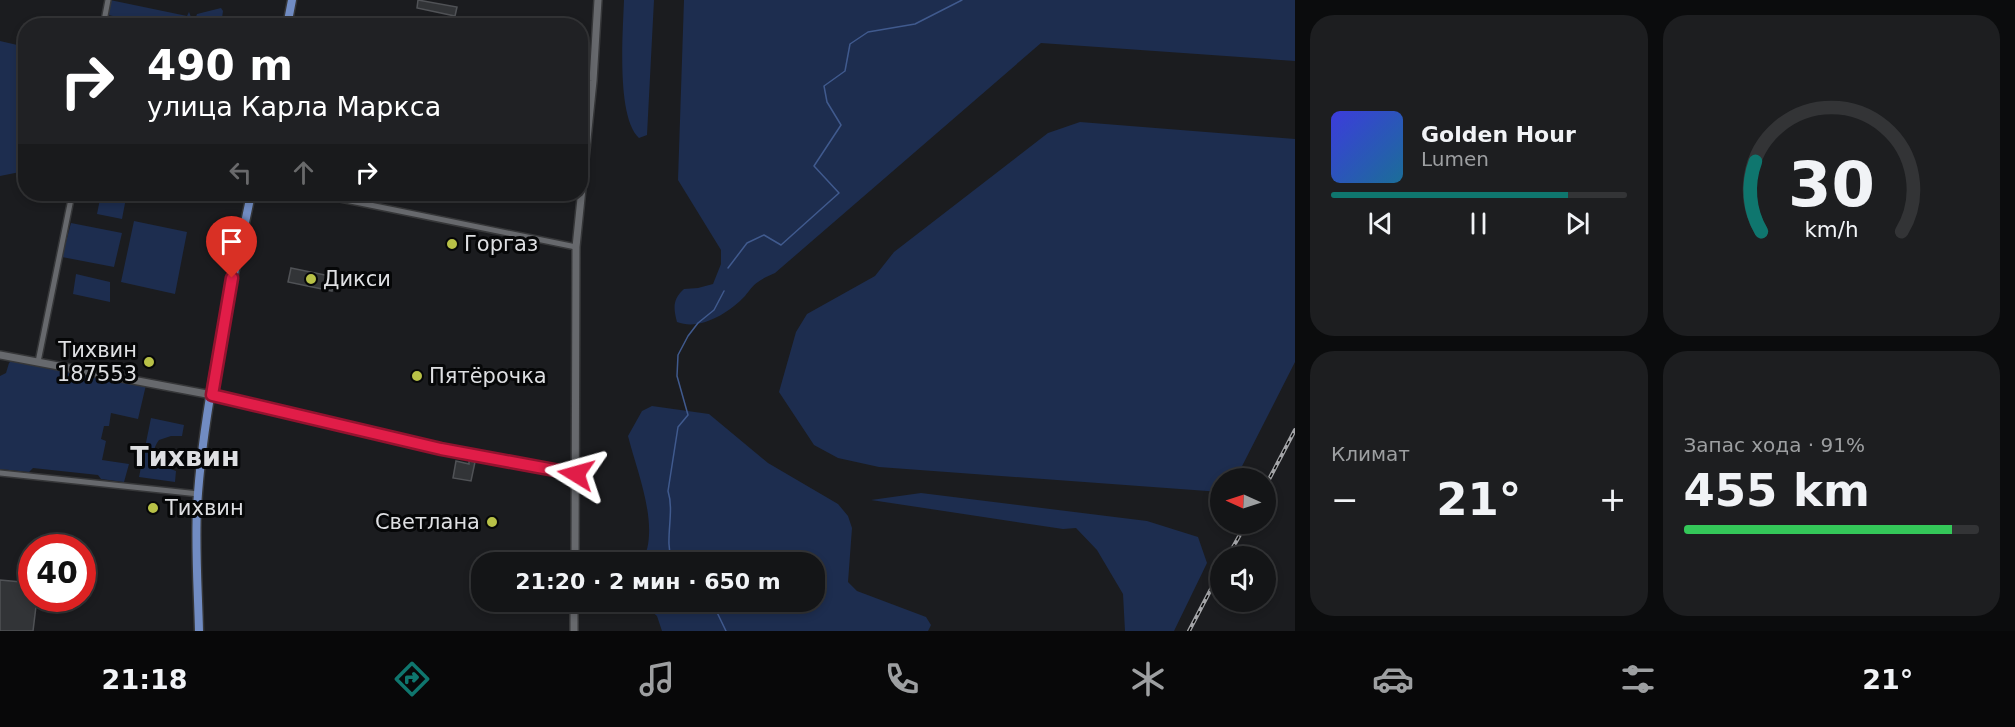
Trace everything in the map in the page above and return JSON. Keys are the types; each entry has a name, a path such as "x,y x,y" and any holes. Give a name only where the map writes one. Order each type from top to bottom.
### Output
{"main road":[{"path":"288,18 292,0"},
{"path":"200,631 196,531 198,494 224,320 250,201"}],"street":[{"path":"105,18 108,0"},
{"path":"588,130 598,0"},
{"path":"38,362 71,201"},
{"path":"350,201 576,247"},
{"path":"575,552 576,247 581,201"},
{"path":"0,355 212,395 437,448 576,474"},
{"path":"0,473 198,494"},
{"path":"574,612 574,631"}],"shaded area":[{"path":"110,0 187,16 189,12 191,17 122,18 108,15"},
{"path":"624,0 654,0 647,135 639,138 627,112 624,93 622,52"},
{"path":"684,0 1295,0 1295,61 1041,43 775,273 754,285 731,308 714,319 686,324 677,322 676,300 684,289 713,284 721,264 721,250 678,180"},
{"path":"221,8 223,11 222,18 196,18 197,14"},
{"path":"0,41 18,45 18,172 0,176"},
{"path":"1080,122 1295,139 1295,362 1241,468 1210,468 1210,491 879,467 838,458 814,445 779,392 796,332 807,314 875,276 894,252 1048,133"},
{"path":"100,201 125,201 122,219 97,214"},
{"path":"134,221 187,232 175,294 121,282"},
{"path":"71,223 122,233 114,267 62,257"},
{"path":"76,274 110,282 110,302 73,294"},
{"path":"12,360 146,385 138,419 111,413 109,426 104,426 101,439 106,441 102,460 129,464 124,482 101,479 98,475 33,468 29,472 0,469 0,376 6,373"},
{"path":"652,406 709,414 768,463 838,504 848,516 852,528 848,582 857,591 926,617 931,625 928,631 662,631 657,616 652,612 825,612 825,552 646,552 649,533 646,500 628,436 642,411"},
{"path":"151,418 184,425 182,436 171,436 159,440 154,451 157,460 176,471 175,482 139,477"},
{"path":"921,493 1147,521 1198,537 1207,563 1174,631 1125,631 1123,594 1097,550 1076,528 1063,529 871,500"}],"building":[{"path":"418,0 457,7 455,16 417,8"},
{"name":"Дикси","path":"291,268 335,277 332,291 288,282"},
{"path":"456,461 469,464 469,461 475,462 471,481 453,478"},
{"path":"0,580 18,582 18,612 35,612 33,631 0,631"}],"waterway":[{"path":"728,268 747,243 764,235 781,245 839,193 814,166 841,125 827,102 824,86 845,71 850,44 868,32 915,24 962,0"},
{"path":"670,552 668,491 678,427 688,415 677,376 678,355 688,336 698,323 714,310 724,291"},
{"path":"717,612 726,631"}],"railway":[{"path":"1275,468 1295,430"},
{"path":"1234,546 1240,534"},
{"path":"1189,631 1210,591"}],"place":[{"name":"Горгаз","path":"452,244"},
{"name":"Дикси","path":"311,279"},
{"name":"Тихвин 187553","path":"149,362"},
{"name":"Пятёрочка","path":"417,376"},
{"name":"Тихвин","path":"153,508"},
{"name":"Светлана","path":"492,522"}],"district":[{"name":"Тихвин","path":"185,457"}],"route":[{"path":"232,278 212,395 441,449 576,474"}]}
